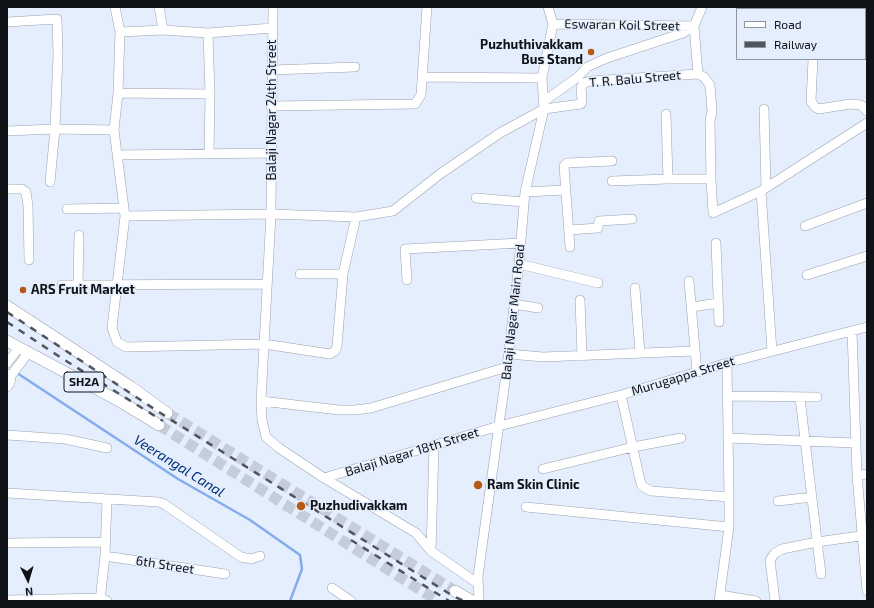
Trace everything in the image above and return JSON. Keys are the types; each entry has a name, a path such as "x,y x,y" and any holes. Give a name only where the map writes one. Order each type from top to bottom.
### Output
{"main road":[{"name":"SH2A","path":"7,306 131,387 167,413"},
{"name":"SH2A","path":"7,341 121,402 159,425"},
{"path":"121,402 131,387"},
{"path":"455,591 472,601"}],"street":[{"path":"115,7 120,32 118,93 114,130 124,212 118,285 112,328 117,342 126,347 264,344 330,354 335,351 337,346 343,274 356,217"},
{"path":"159,7 162,30"},
{"name":"Balaji Nagar 24th Street","path":"273,7 271,214 261,401 262,420 266,437 279,448 324,478 416,533 430,551 477,583"},
{"path":"271,106 415,104 421,95 427,7"},
{"path":"548,7 553,24"},
{"name":"Eswaran Koil Street","path":"553,24 694,26 702,7"},
{"path":"802,7 817,8"},
{"path":"7,22 57,19 58,54 55,129 50,182"},
{"name":"Balaji Nagar Main Road","path":"479,601 477,583 509,354 525,192 543,106 542,78 553,24"},
{"path":"67,209 124,212 356,217 393,211 440,174 543,106 587,68 607,58 683,33 694,26"},
{"name":"T. R. Balu Street","path":"543,106 581,104 581,87 584,83 591,81 698,74 694,26"},
{"path":"120,32 162,30 208,33 272,28"},
{"path":"208,33 210,94 209,154"},
{"path":"813,60 811,101 815,107 819,109 850,104 861,105 867,111"},
{"path":"272,70 355,67"},
{"path":"698,74 704,77 710,86 712,111 710,121 713,213 763,189 867,123"},
{"path":"422,76 542,78"},
{"path":"118,93 210,94"},
{"path":"764,109 763,189 772,351"},
{"path":"666,114 668,179"},
{"path":"7,131 55,129 114,130"},
{"path":"117,155 271,153"},
{"path":"570,247 564,168 566,164 612,161"},
{"path":"612,181 711,179"},
{"path":"7,189 22,189 26,192 28,206 29,260"},
{"path":"525,192 565,190"},
{"path":"476,198 524,202"},
{"path":"805,226 867,203"},
{"path":"569,230 598,227 598,221 632,219"},
{"path":"78,285 79,235"},
{"path":"407,280 405,249 520,243"},
{"path":"716,243 719,322"},
{"path":"807,275 867,256"},
{"path":"519,264 598,283"},
{"path":"300,274 343,274"},
{"path":"689,281 697,372"},
{"path":"62,285 267,284"},
{"path":"635,288 640,353"},
{"path":"580,300 582,356"},
{"path":"692,307 718,303"},
{"path":"514,304 538,308"},
{"name":"Murugappa Street","path":"499,426 621,396 727,363 867,327"},
{"path":"852,331 855,442 864,536 867,591"},
{"path":"7,362 23,350"},
{"path":"7,387 11,381 12,373 23,350"},
{"path":"509,354 543,357 695,351"},
{"path":"727,363 730,497 729,527 720,598 756,601"},
{"path":"261,401 339,410 371,408 507,367"},
{"path":"621,396 642,486 651,491 730,497"},
{"path":"728,396 817,397"},
{"path":"800,398 820,574"},
{"name":"Balaji Nagar 18th Street","path":"324,478 499,426"},
{"path":"7,435 65,440 107,448"},
{"path":"543,470 633,447 682,438"},
{"path":"728,438 855,442"},
{"path":"430,551 434,446"},
{"path":"857,475 867,474"},
{"path":"7,493 159,502 241,558 251,559 260,556"},
{"path":"778,500 812,497"},
{"path":"7,600 103,600 106,499"},
{"path":"526,507 729,527"},
{"path":"775,601 770,560 776,553 782,549 817,542 864,536"},
{"path":"7,543 105,542"},
{"name":"6th Street","path":"105,556 225,574"},
{"path":"332,588 351,601"}],"waterway":[{"name":"Veerangal Canal","path":"17,373 178,479 250,520 300,555 302,569 290,601"}],"tunnel":[{"path":"167,413 455,591"},
{"path":"159,425 438,601"}],"railway":[{"path":"7,312 165,416 453,596 464,601"},
{"path":"7,322 63,359 163,421"},
{"path":"351,540 449,601"}],"place":[{"name":"Puzhuthivakkam Bus Stand","path":"591,52"},
{"name":"ARS Fruit Market","path":"23,290"},
{"name":"Ram Skin Clinic","path":"478,485"},
{"name":"Puzhudivakkam","path":"301,506"}]}
